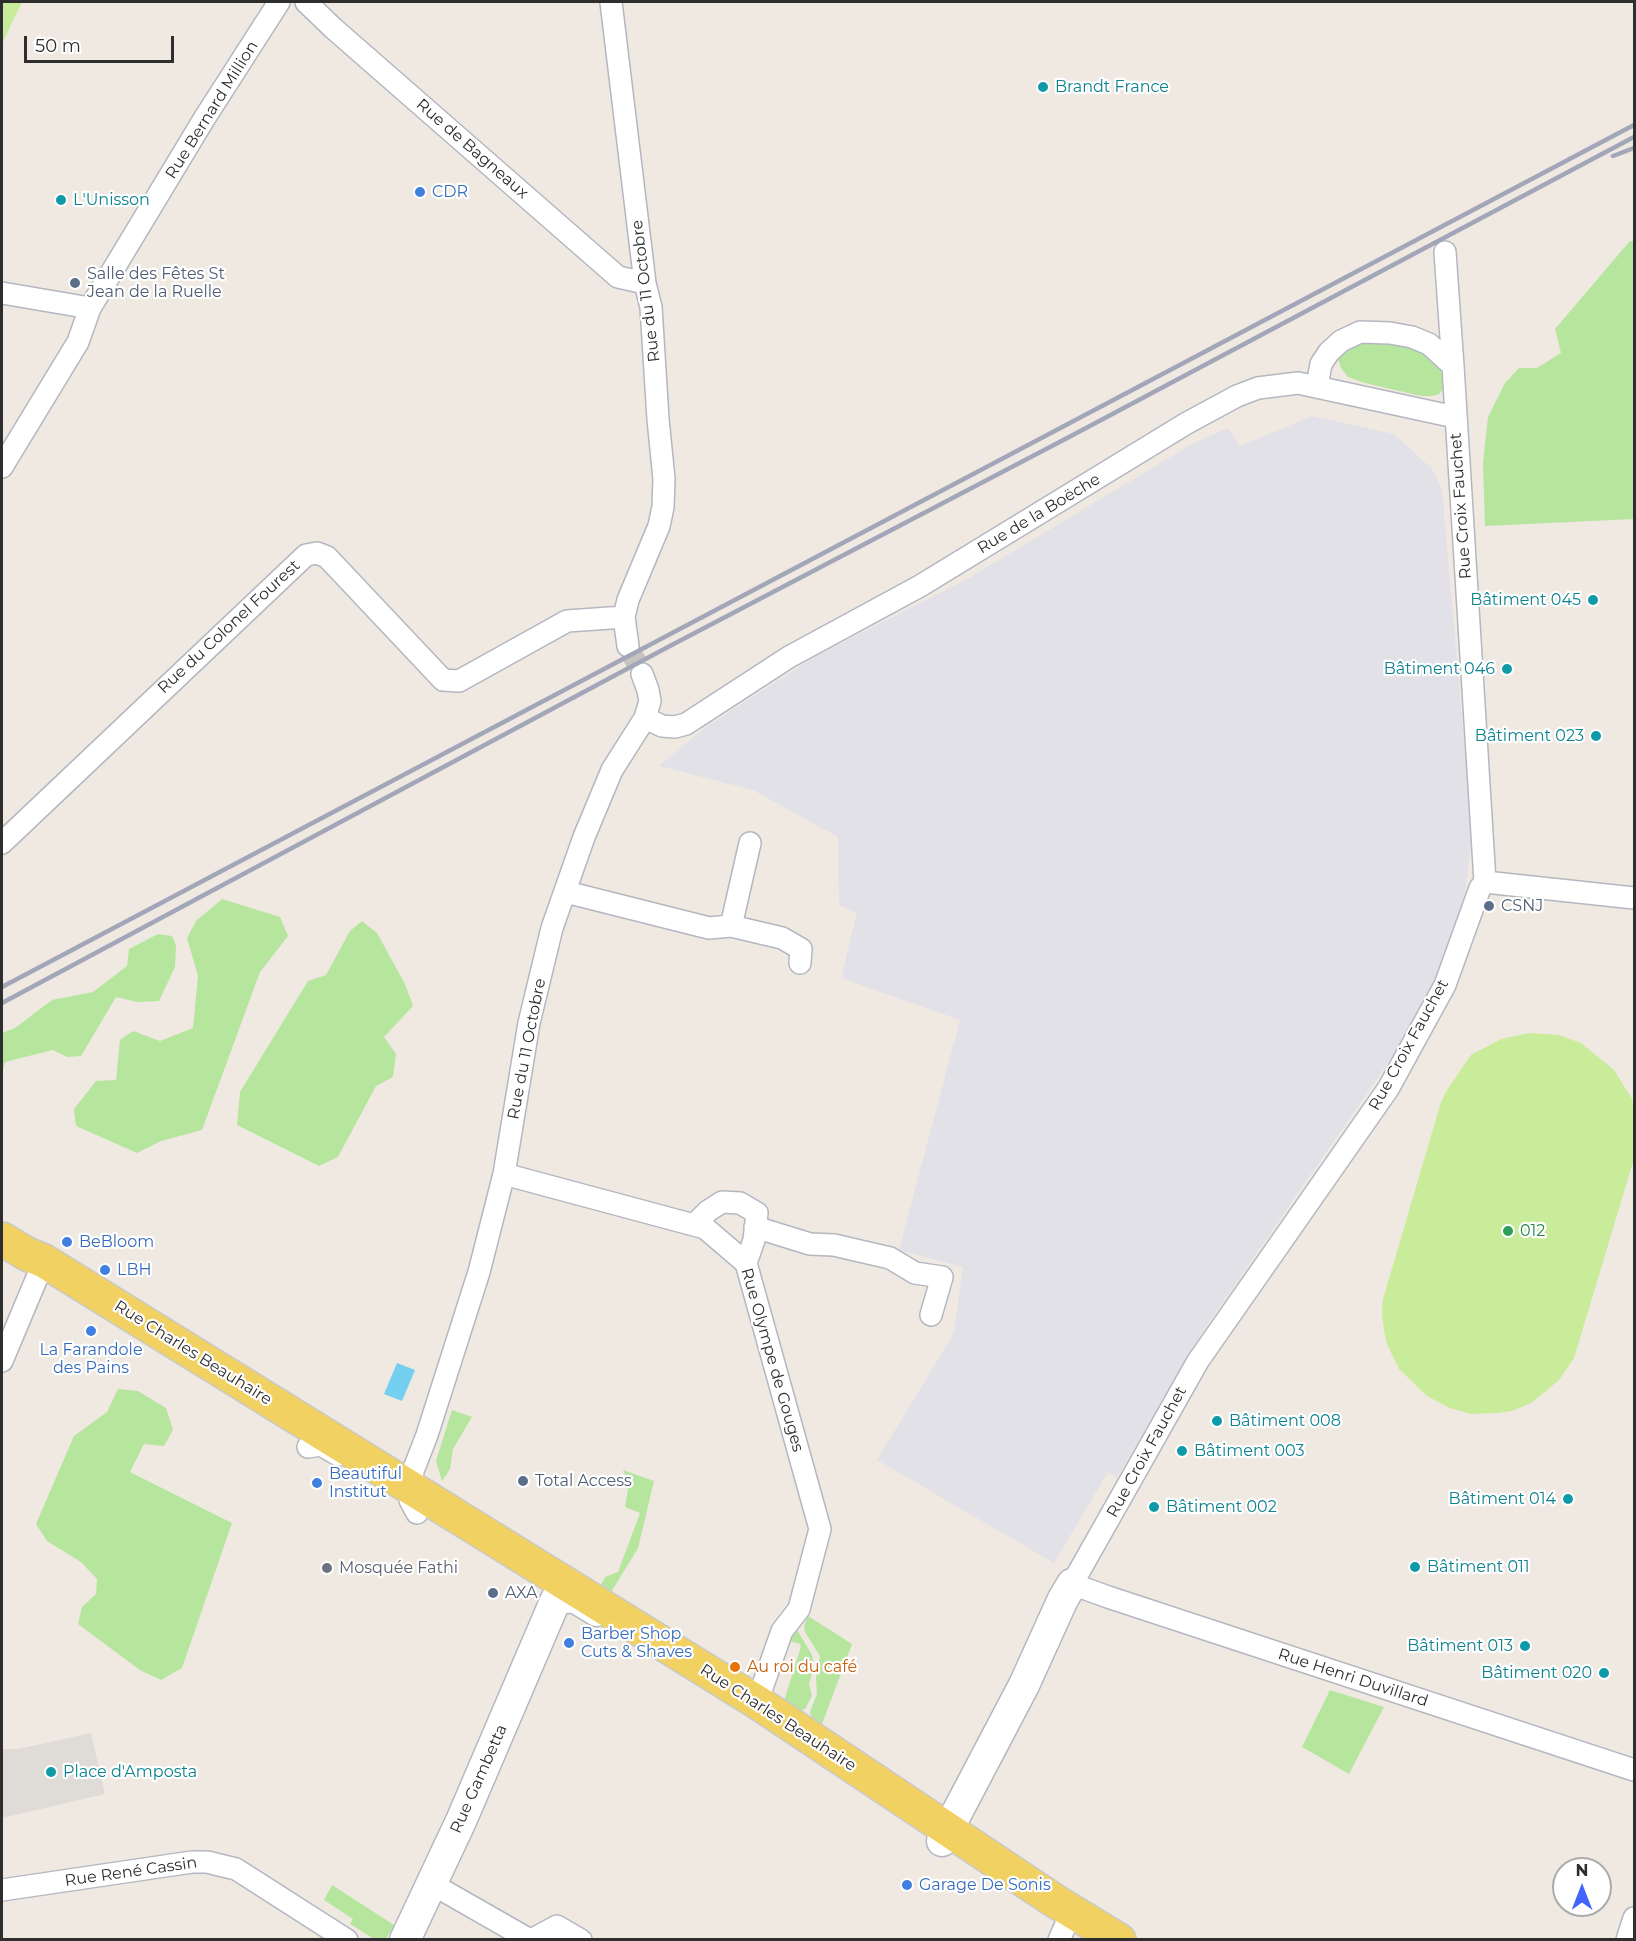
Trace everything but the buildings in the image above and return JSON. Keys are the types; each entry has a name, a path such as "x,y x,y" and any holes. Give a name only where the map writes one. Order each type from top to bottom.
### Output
{"main road":[{"path":"28,1255 308,1446 408,1485"},
{"name":"Rue Charles Beauhaire","path":"28,1255 408,1485 495,1551 569,1597 757,1702 944,1824"},
{"name":"Rue Croix Fauchet","path":"944,1824 1024,1685 1072,1584"},
{"path":"569,1597 574,1597 725,1691 757,1702"},
{"path":"569,1597 944,1824 1066,1925 1119,1940"},
{"name":"Rue Gambetta","path":"405,1940 569,1597"}],"street":[{"name":"Rue Bernard Million","path":"2,468 78,342 90,308 204,119 279,2"},
{"name":"Rue de Bagneaux","path":"306,2 618,277 645,283"},
{"name":"Rue du 11 Octobre","path":"612,2 645,283 651,307 664,479 659,526 628,600 624,617 628,646"},
{"name":"Rue Croix Fauchet","path":"1072,1584 1198,1361 1388,1089 1445,985 1480,888 1485,882 1445,252"},
{"path":"2,293 90,308"},
{"path":"1317,386 1321,364 1329,352 1341,341 1360,332 1390,333 1412,337 1429,344 1453,366"},
{"name":"Rue de la Boëche","path":"645,718 662,726 675,727 686,724 789,657 920,586 1187,423 1237,396 1258,388 1298,383 1455,417"},
{"name":"Rue du Colonel Fourest","path":"2,843 306,555 317,553 327,557 443,680 459,681 567,621 624,617"},
{"name":"Rue du 11 Octobre","path":"408,1485 427,1435 479,1272 504,1174 529,1023 552,928 584,837 612,770 645,718 650,701 642,674"},
{"path":"731,926 750,843"},
{"path":"1485,882 1635,898"},
{"path":"566,892 709,928 731,926 782,938 801,949 800,963"},
{"name":"Rue Olympe de Gouges","path":"504,1174 705,1228 746,1263 820,1529 799,1609 782,1631 757,1702"},
{"path":"694,1225 708,1211 722,1202 740,1203 757,1213 754,1240 746,1263"},
{"path":"755,1227 810,1244 834,1245 890,1257 915,1273 942,1277 931,1315"},
{"path":"2,1361 28,1255"},
{"name":"Rue Henri Duvillard","path":"1072,1584 1635,1770"},
{"name":"Rue René Cassin","path":"2,1890 192,1862 207,1862 236,1869 347,1940"},
{"path":"432,1884 530,1940 557,1926 581,1940"},
{"path":"1627,1940 1635,1918"}],"shaded area":[{"path":"1312,416 1394,434 1432,469 1442,489 1472,832 1464,907 1427,1006 1203,1331 1117,1477 1108,1472 1054,1563 877,1460 954,1333 963,1267 899,1250 960,1020 841,978 857,913 839,905 838,837 753,790 659,766 706,727 816,656 969,578 1192,444 1228,428 1240,446"},
{"name":"Place d'Amposta","path":"91,1733 105,1794 2,1818 2,1749 18,1749"}],"green space":[{"path":"2,2 22,2 2,44"},
{"path":"1630,241 1634,241 1634,519 1485,526 1483,463 1488,417 1505,383 1519,368 1537,368 1561,353 1555,329"},
{"path":"1353,340 1396,340 1436,359 1444,379 1443,389 1439,394 1421,396 1348,377 1341,368 1337,356"},
{"path":"222,899 280,917 288,936 260,972 202,1130 161,1141 137,1153 76,1126 74,1109 96,1081 116,1080 120,1040 133,1031 160,1041 193,1028 198,976 187,938 196,921"},
{"path":"362,921 377,933 405,984 413,1006 384,1037 396,1054 393,1077 376,1086 338,1157 319,1166 237,1125 240,1092 308,981 326,975 350,931"},
{"path":"158,934 172,936 176,945 175,967 159,1001 137,1002 116,997 81,1056 67,1057 53,1050 5,1062 2,1075 2,1033 15,1028 52,1000 93,992 127,966 129,949"},
{"name":"012","path":"1529,1033 1559,1035 1581,1043 1614,1070 1632,1099 1633,1162 1574,1358 1559,1380 1531,1403 1512,1411 1471,1414 1450,1408 1427,1396 1399,1369 1387,1344 1384,1331 1383,1299 1441,1102 1447,1090 1471,1055 1501,1039"},
{"path":"118,1389 138,1391 166,1408 173,1430 164,1446 144,1444 130,1472 232,1523 182,1668 161,1680 140,1670 78,1624 82,1607 96,1594 97,1579 81,1562 47,1541 36,1524 74,1436 107,1412"},
{"path":"452,1410 472,1417 453,1449 450,1469 442,1481 436,1461"},
{"path":"623,1470 654,1481 638,1548 610,1594 601,1585 605,1577 618,1572 640,1513 625,1507 629,1483"},
{"path":"808,1616 852,1644 822,1724 812,1718 810,1712 817,1694 816,1678 820,1656 805,1632 804,1626"},
{"path":"796,1628 812,1655 814,1666 809,1684 812,1696 805,1709 801,1710 784,1701 801,1647 800,1644 787,1640"},
{"path":"1330,1690 1384,1707 1349,1774 1302,1747"},
{"path":"332,1885 394,1925 386,1939 374,1939 350,1924 353,1919 324,1900"}],"water":[{"path":"397,1363 415,1370 402,1401 384,1394"}],"tunnel":[{"path":"628,646 642,674"}],"railway":[{"path":"2,987 1634,125"},
{"path":"2,1003 668,647 1634,137"},
{"path":"1613,156 1634,148"}],"place":[{"name":"Brandt France","path":"1043,87"},
{"name":"CDR","path":"420,192"},
{"name":"L'Unisson","path":"61,200"},
{"name":"Salle des Fêtes St Jean de la Ruelle","path":"75,283"},
{"name":"Bâtiment 045","path":"1593,600"},
{"name":"Bâtiment 046","path":"1507,669"},
{"name":"Bâtiment 023","path":"1596,736"},
{"name":"CSNJ","path":"1489,906"},
{"name":"012","path":"1508,1231"},
{"name":"BeBloom","path":"67,1242"},
{"name":"LBH","path":"105,1270"},
{"name":"La Farandole des Pains","path":"91,1331"},
{"name":"Bâtiment 008","path":"1217,1421"},
{"name":"Bâtiment 003","path":"1182,1451"},
{"name":"Total Access","path":"523,1481"},
{"name":"Beautiful Institut","path":"317,1483"},
{"name":"Bâtiment 014","path":"1568,1499"},
{"name":"Bâtiment 002","path":"1154,1507"},
{"name":"Bâtiment 011","path":"1415,1567"},
{"name":"Mosquée Fathi","path":"327,1568"},
{"name":"AXA","path":"493,1593"},
{"name":"Barber Shop Cuts & Shaves","path":"569,1643"},
{"name":"Bâtiment 013","path":"1525,1646"},
{"name":"Au roi du café","path":"735,1667"},
{"name":"Bâtiment 020","path":"1604,1673"},
{"name":"Place d'Amposta","path":"51,1772"},
{"name":"Garage De Sonis","path":"907,1885"}]}
